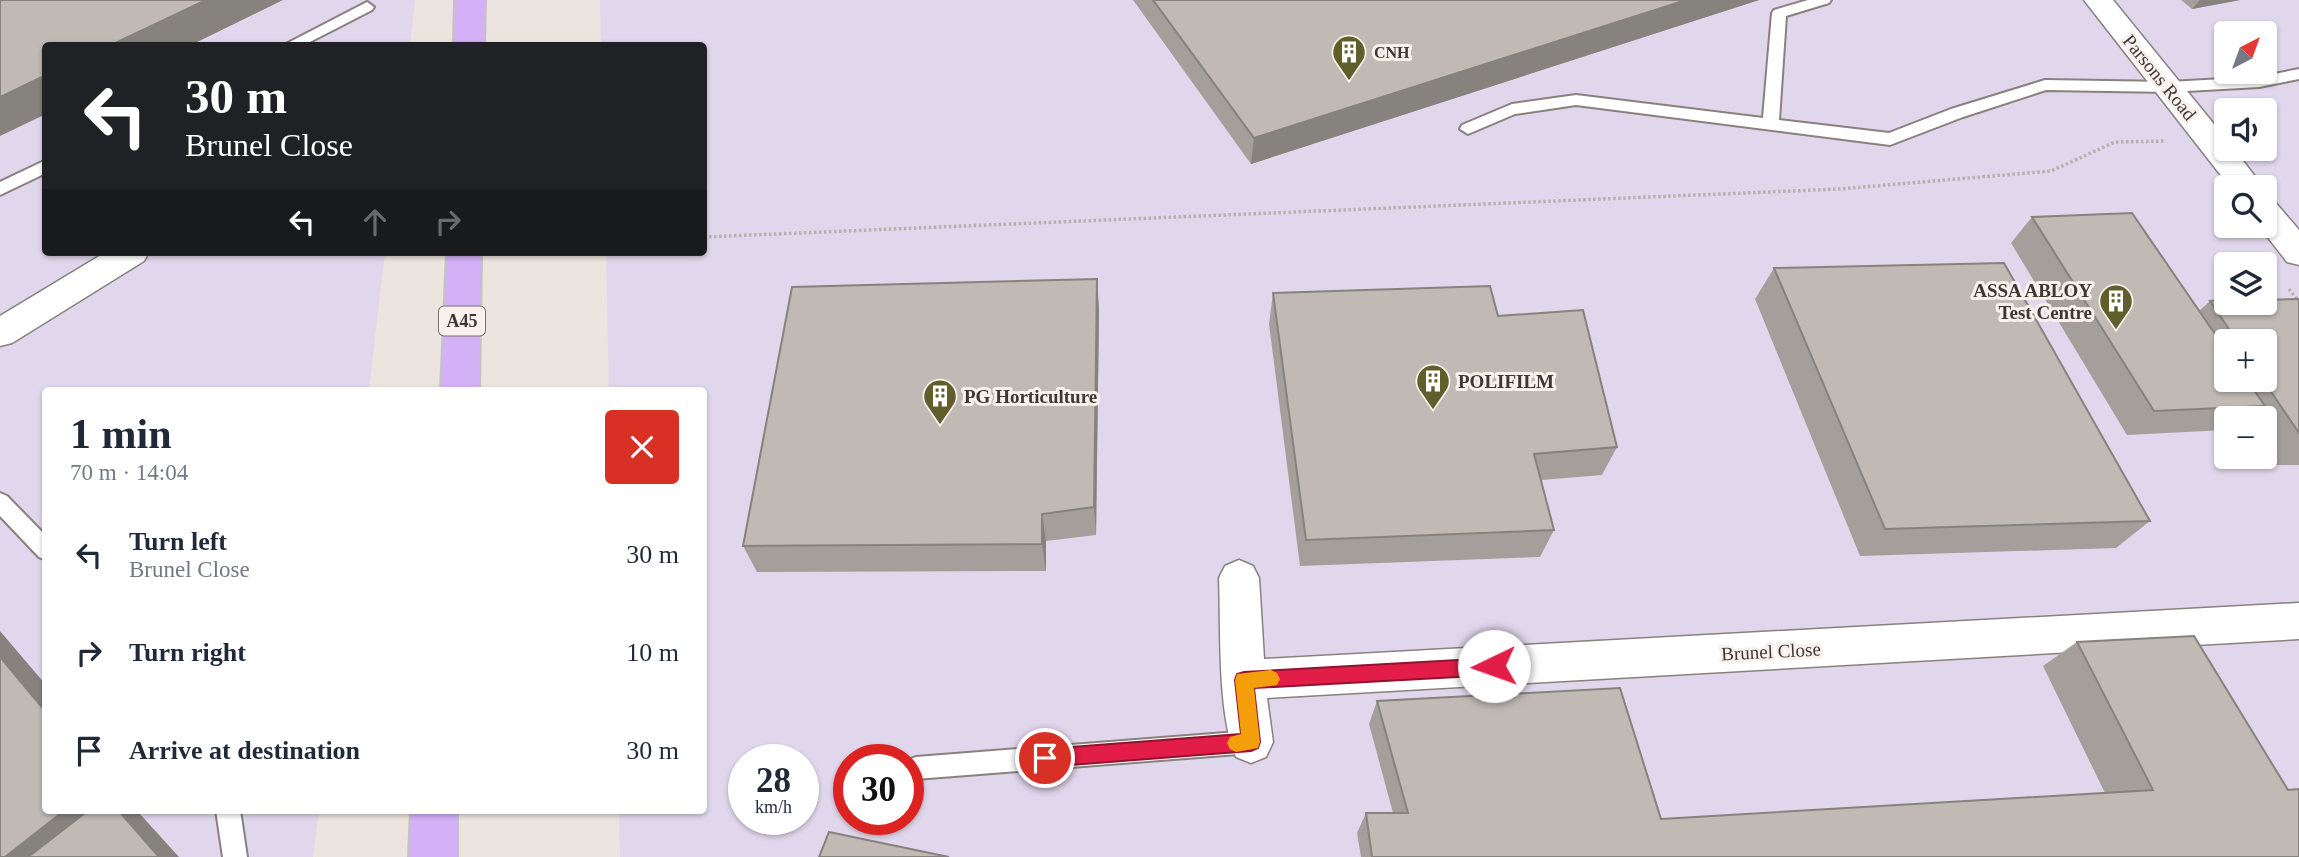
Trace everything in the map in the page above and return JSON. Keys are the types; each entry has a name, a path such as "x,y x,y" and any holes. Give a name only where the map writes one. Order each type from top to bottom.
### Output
{"highway":[{"path":"469,42 470,0"},
{"name":"A45","path":"460,387 464,256"},
{"path":"433,857 434,814"}],"street":[{"name":"Parsons Road","path":"2098,0 2238,175"},
{"path":"0,333 125,256"},
{"path":"1239,578 1244,680 1251,742"},
{"name":"Brunel Close","path":"1244,680 2299,621"}],"lane":[{"path":"1770,124 1779,12 1824,0"},
{"path":"297,42 367,7"},
{"path":"1468,129 1512,109 1576,100 1890,139 1957,113 2045,85 2169,87 2259,82 2299,74"},
{"path":"0,189 42,168"},
{"path":"0,502 42,547"},
{"path":"924,767 1251,742"},
{"path":"229,814 235,857"}],"path":[{"path":"707,237 1839,189 2051,172 2115,142 2211,141"}],"shaded area":[{"path":"0,0 415,0 410,42 42,42 42,256 385,256 369,387 42,387 42,814 318,814 313,857 0,857"},
{"path":"600,0 2299,0 2299,857 620,857 619,814 707,814 707,387 609,387 606,256 707,256 707,42 601,42"}],"building":[{"path":"0,0 206,0 117,42 42,42 42,77 0,97"},
{"name":"CNH","path":"1153,0 1686,0 1254,138"},
{"path":"2132,213 2214,333 2214,392 2255,392 2265,406 2214,406 2214,408 2154,411 2032,217"},
{"path":"2004,263 2150,521 1885,529 1774,268"},
{"name":"PG Horticulture","path":"1097,279 1094,507 1042,514 1042,544 743,546 792,287"},
{"name":"POLIFILM","path":"1490,286 1498,316 1583,310 1617,447 1534,454 1554,530 1306,540 1273,293"},
{"path":"2299,299 2299,433 2271,392 2277,392 2277,329 2229,329 2219,315 2277,315 2277,300"},
{"path":"2194,636 2288,790 2299,789 2299,857 1372,857 1366,813 1408,813 1377,701 1620,688 1661,819 2153,790 2077,642"},
{"path":"0,657 42,707 42,814 60,814 5,857 0,857"},
{"path":"84,814 121,814 159,857 28,857"},
{"path":"829,832 833,835 949,857 819,857"}],"slow traffic":[{"path":"1236,743 1251,742 1244,680 1271,679"}],"place":[{"name":"CNH","path":"1349,82"},
{"name":"ASSA ABLOY Test Centre","path":"2116,331"},
{"name":"POLIFILM","path":"1433,411"},
{"name":"PG Horticulture","path":"940,426"}],"route":[{"path":"1045,758 1251,742 1244,680 1494,666"}]}
